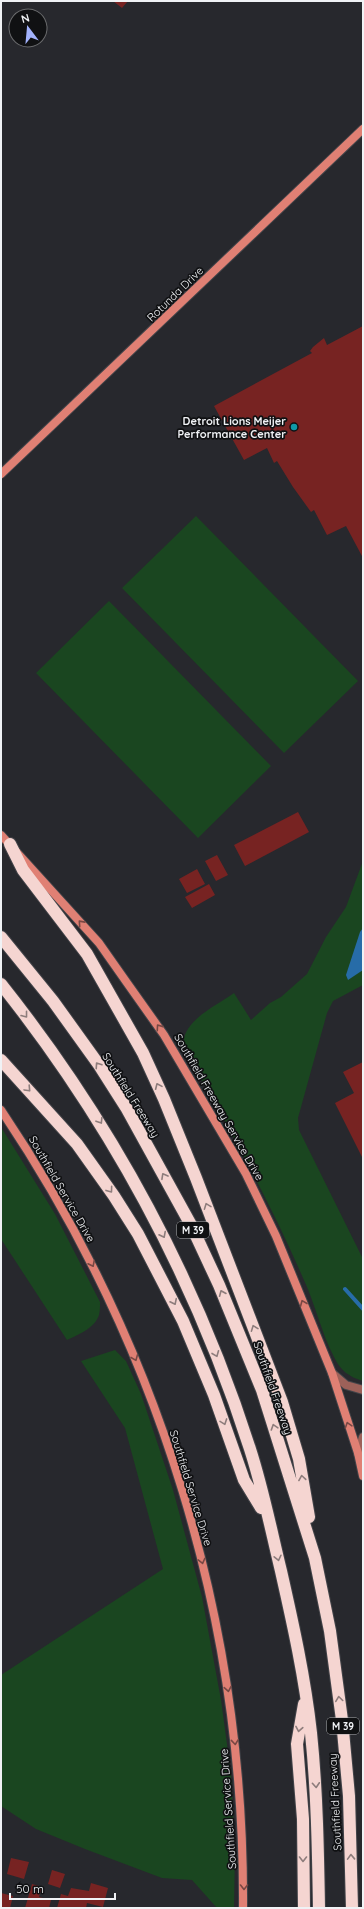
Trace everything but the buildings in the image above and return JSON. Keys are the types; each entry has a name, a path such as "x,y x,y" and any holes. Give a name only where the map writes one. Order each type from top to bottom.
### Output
{"highway":[{"path":"10,844 23,870 87,954 143,1053 164,1099 202,1192 282,1402 299,1459 315,1558"},
{"name":"Southfield Freeway","path":"1,937 53,1001 99,1065 127,1109 191,1225 219,1285 259,1383 315,1558 330,1631 342,1720 349,1796 353,1908"},
{"name":"Southfield Freeway","path":"1,984 75,1083 101,1124 164,1236 195,1303 223,1373 251,1451 293,1622 306,1691 312,1741 318,1822 319,1908"},
{"path":"1,1060 76,1144 114,1196 138,1234 183,1321 214,1395 244,1480 269,1520"},
{"path":"304,1908 303,1819 297,1744 306,1691"}],"main road":[{"name":"Rotunda Drive","path":"1,474 363,129"},
{"name":"Southfield Freeway Service Drive","path":"1,835 99,944 164,1035 246,1174 276,1236 332,1373 358,1453 363,1476"},
{"name":"Southfield Service Drive","path":"1,1110 54,1194 121,1322 176,1469 196,1536 211,1596 230,1703 239,1782 244,1866 244,1908"}],"street":[{"path":"332,1373 346,1385 363,1390"},
{"path":"358,1453 363,1437"}],"green space":[{"path":"196,516 358,681 284,753 122,588"},
{"path":"109,601 271,766 198,838 36,673"},
{"path":"363,861 363,985 333,1001 327,1013 298,1118 299,1130 363,1259 363,1381 353,1377 336,1362 325,1338 307,1288 277,1222 250,1167 186,1052 184,1048 184,1039 187,1030 200,1016 234,993 251,1020 270,1003 281,997 307,974 326,937 346,907"},
{"path":"1,1127 55,1214 100,1302 99,1315 94,1324 67,1340 1,1239"},
{"path":"115,1350 126,1361 141,1394 173,1490 202,1597 221,1700 231,1774 235,1849 234,1907 217,1908 192,1880 162,1878 85,1849 36,1829 1,1806 1,1675 163,1569 125,1428 81,1361"}],"water":[{"path":"363,928 363,970 348,980 346,975 360,932"}],"waterway":[{"path":"345,1289 363,1309"}],"place":[{"name":"Detroit Lions Meijer Performance Center","path":"294,427"}]}
